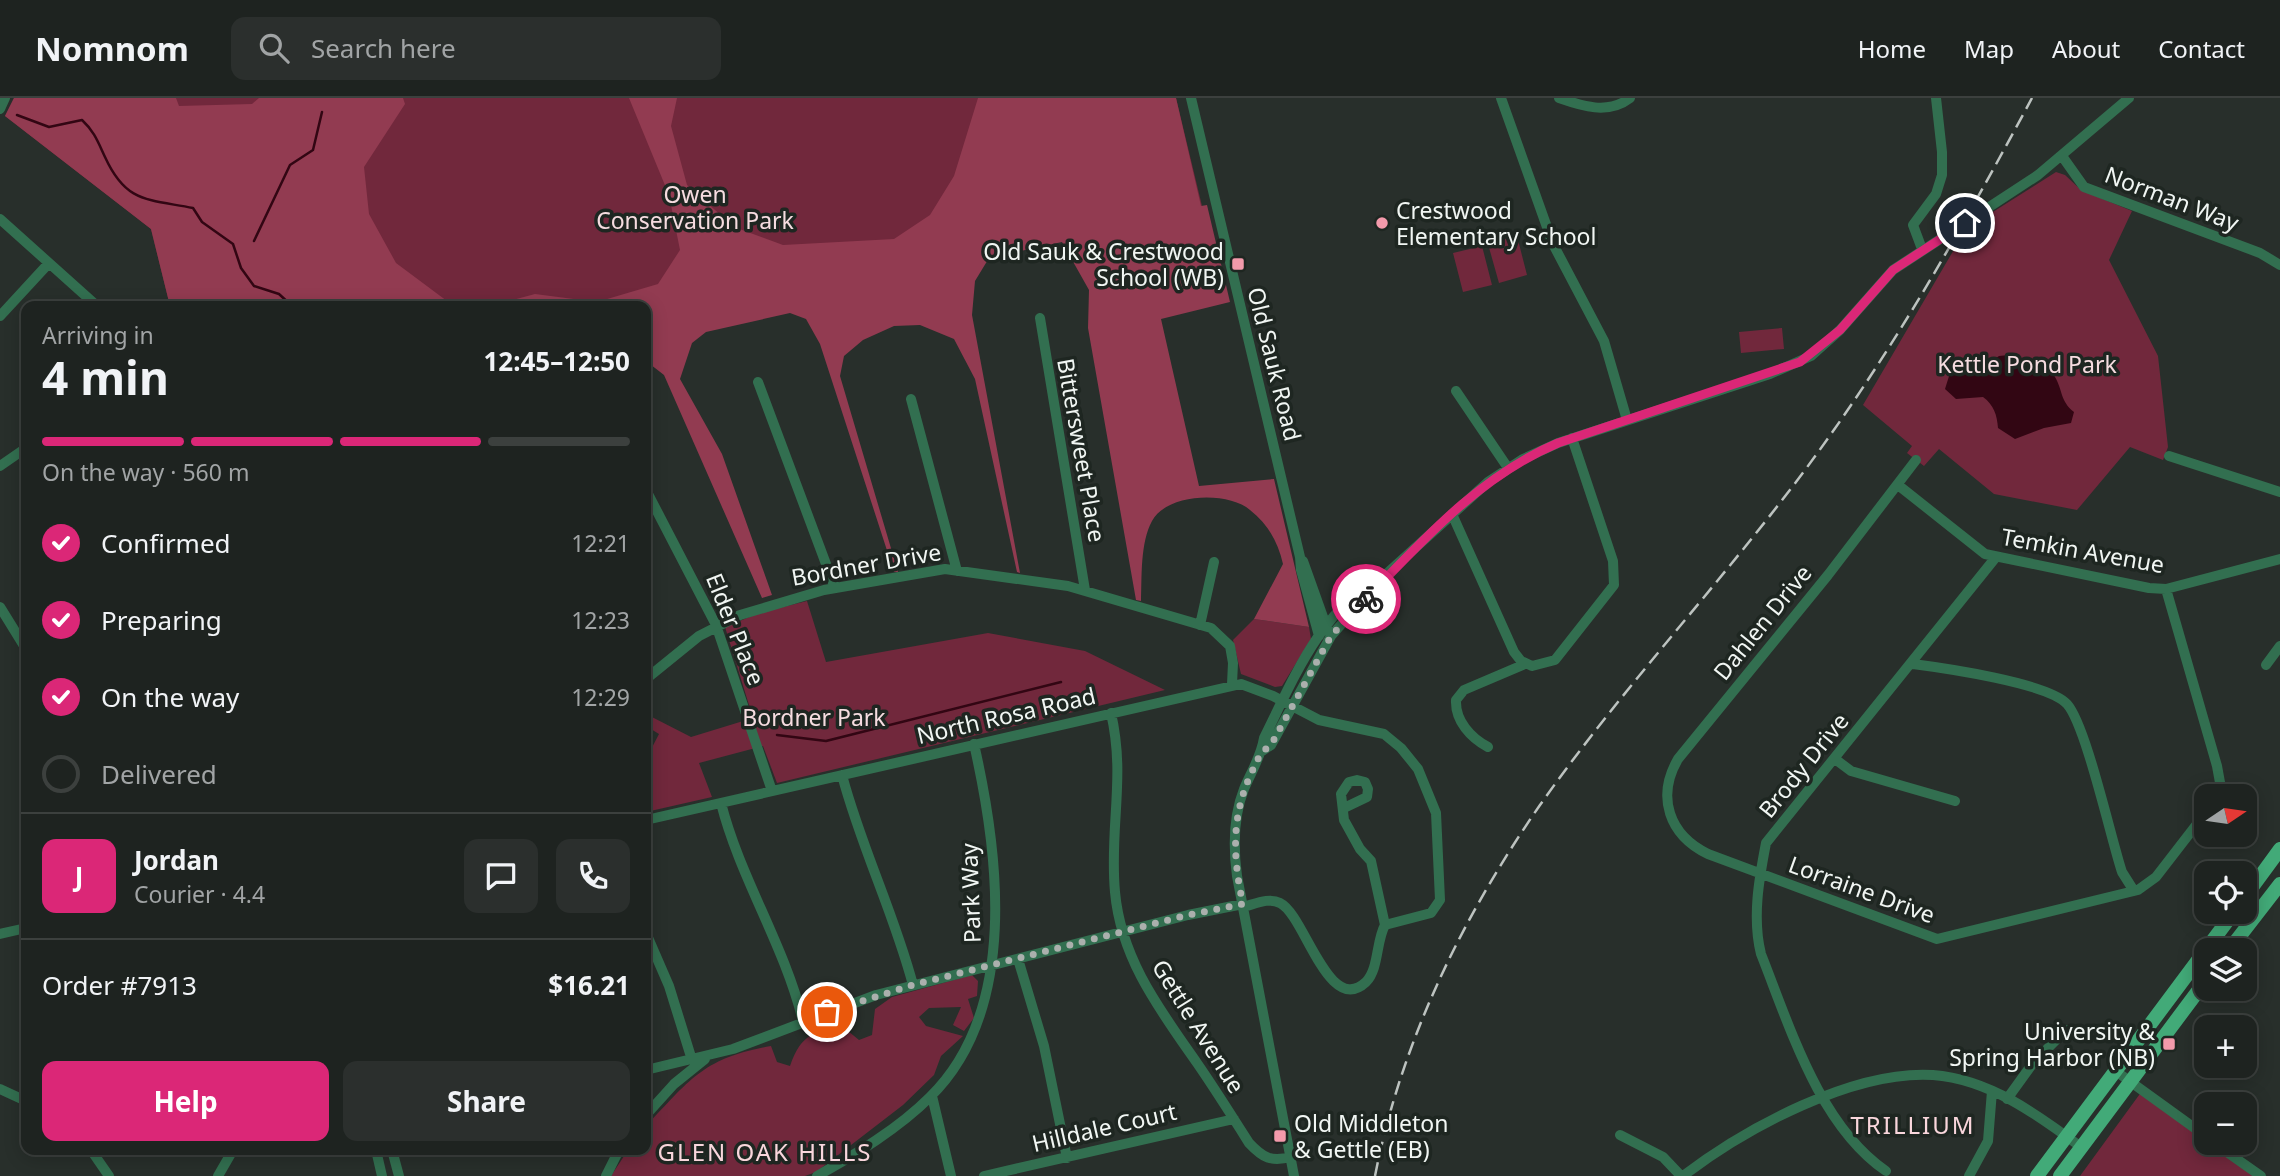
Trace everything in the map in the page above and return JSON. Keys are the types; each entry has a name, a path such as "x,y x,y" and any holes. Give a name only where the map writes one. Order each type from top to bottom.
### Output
{"main road":[{"path":"2257,881 2280,849"},
{"path":"2238,938 2276,889 2268,881 2280,860"},
{"path":"2038,1176 2225,924"},
{"path":"2060,1176 2194,997"}],"street":[{"path":"0,109 5,98"},
{"name":"Old Sauk Road","path":"1191,98 1301,570 1325,633"},
{"path":"1501,98 1553,244 1604,341 1627,420"},
{"path":"1559,98 1601,108 1623,103 1630,98"},
{"path":"1927,246 1913,225 1936,194 1942,167 1936,98"},
{"path":"1325,633 1452,514 1508,468 1534,453 1572,438 1770,374 1811,356 1840,330 1883,280 1927,246 2015,191 2062,156 2129,98"},
{"name":"Norman Way","path":"2062,156 2084,187 2260,253 2280,265"},
{"path":"0,219 91,301"},
{"path":"0,316 49,263"},
{"name":"Bittersweet Place","path":"1040,318 1084,590"},
{"path":"758,383 835,588"},
{"path":"1456,391 1508,468"},
{"path":"912,399 957,571"},
{"path":"1488,747 1466,730 1456,710 1456,700 1464,690 1525,664 1541,667 1555,660 1614,585 1616,578 1613,561 1572,438"},
{"path":"0,466 21,452"},
{"path":"2169,456 2280,492"},
{"name":"Dahlen Drive","path":"1672,820 1666,793 1678,759 1916,460"},
{"name":"Temkin Avenue","path":"1898,485 1980,551 1996,557 2149,588 2166,589 2280,559"},
{"name":"Elder Place","path":"651,500 716,625 772,792"},
{"path":"1452,514 1514,652 1525,664"},
{"name":"Old Sauk Road","path":"1300,557 1319,600 1325,633"},
{"name":"Brody Drive","path":"1886,1171 1857,1149 1824,1098 1761,954 1757,935 1760,874 1766,843 1913,664 1996,557"},
{"path":"1200,625 1214,562"},
{"name":"Bordner Drive","path":"651,675 716,625 794,596 945,569 1084,590 1211,628 1227,640 1233,663 1232,684"},
{"path":"1294,1176 1234,860 1235,831 1240,802 1262,751 1271,745 1287,703 1325,633 1342,608 1372,582 1383,577"},
{"path":"2166,589 2220,784"},
{"path":"1319,600 1326,605 1342,608"},
{"path":"0,607 21,641"},
{"path":"2266,665 2280,646"},
{"path":"1913,664 2046,691 2068,705 2080,730 2122,872 2134,891 2157,877 2194,828"},
{"name":"North Rosa Road","path":"651,819 1232,684 1253,687 1319,720 1384,734 1408,755 1433,799 1438,836 1439,905 1431,913 1385,925"},
{"name":"Gettle Avenue","path":"1111,713 1119,759 1114,843 1115,891 1123,932 1149,995 1249,1143 1272,1161 1291,1157"},
{"name":"Park Way","path":"817,1176 830,1173 932,1096 976,1029 993,965 993,870 974,744"},
{"path":"1835,759 1851,771 1955,801"},
{"path":"842,775 856,821 900,934 913,985"},
{"path":"721,803 741,862 783,954 803,1021"},
{"path":"651,1069 711,1055 913,985 1123,932 1272,900 1286,906 1330,978 1347,989 1358,987 1368,979 1385,925 1371,861 1360,849 1345,820 1344,808"},
{"name":"Lorraine Drive","path":"1672,820 1678,831 1699,850 1937,939 2134,891"},
{"path":"0,934 21,929"},
{"path":"651,945 669,986 692,1060"},
{"path":"1018,958 1044,1046 1067,1158"},
{"path":"2007,1099 2033,1063 2066,1030"},
{"path":"651,1110 680,1078 711,1055"},
{"path":"2117,1072 2194,1128"},
{"path":"1620,1135 1663,1157 1682,1176 1730,1144 1824,1098 1874,1083 1914,1075 1952,1078 1992,1091 2081,1147"},
{"path":"0,1089 21,1099"},
{"path":"1969,1176 1988,1141 1992,1091"},
{"path":"932,1096 951,1176"},
{"name":"Hilldale Court","path":"984,1176 1234,1119"},
{"path":"94,1155 109,1176"},
{"path":"218,1176 230,1155"},
{"path":"377,1155 382,1176"},
{"path":"393,1155 399,1176"},
{"path":"606,1176 616,1155"},
{"path":"2231,1155 2261,1176"}],"green space":[{"name":"Owen Conservation Park","path":"14,98 1176,98 1202,206 651,305 651,301 169,301 151,229 5,116"},
{"path":"14,98 176,98 179,106 252,104 259,98 403,98 405,104 364,167 369,214 396,263 447,301 169,301 151,229 5,116"},
{"path":"629,98 677,98 671,126 687,185 734,227 783,245 894,239 930,215 954,176 978,98 1176,98 1201,206 1207,205 1230,302 1161,319 1199,486 1274,479 1309,627 1254,619 1283,564 1275,541 1262,521 1250,510 1228,500 1184,500 1160,512 1152,521 1145,539 1141,601 1136,600 1088,328 1089,290 1062,242 989,258 975,281 972,315 1020,573 1017,572 975,379 954,339 920,325 894,326 863,340 844,356 840,376 898,572 894,572 820,344 806,319 790,313 706,332 692,343 680,379 722,454 772,595 762,598 664,375 651,365 651,301 600,301 658,284 680,250 669,195"},
{"name":"Kettle Pond Park","path":"2056,172 2065,175 2081,190 2132,211 2109,260 2158,356 2168,447 2163,460 2130,447 2077,510 1994,494 1939,449 1924,466 1907,453 1912,446 1863,405 1966,229"},
{"path":"1517,236 1527,275 1499,283 1488,244"},
{"path":"1482,246 1492,285 1463,292 1453,253"},
{"path":"535,294 589,301 509,301"},
{"path":"1782,328 1784,349 1741,353 1739,332"},
{"name":"Bordner Park","path":"807,601 826,662 988,633 1085,651 1165,690 777,783 763,746 699,763 712,797 651,811 651,749 659,734 651,729 651,717 691,737 753,718 725,627 759,613"},
{"path":"1254,619 1309,627 1311,639 1282,686 1275,687 1241,674 1233,640"},
{"path":"972,975 978,981 977,996 968,999 974,1018 964,1031 953,1025 961,1007 929,1008 919,1017 926,1026 963,1036 941,1056 934,1075 903,1105 816,1172 805,1176 611,1176 625,1155 651,1155 651,1121 687,1083 713,1064 771,1046 777,1062 790,1066 799,1046 810,1036 825,1030 846,1024 848,1031 859,1040 872,1035 875,1009 892,997"},
{"path":"2142,1091 2194,1128 2194,1155 2231,1155 2261,1176 2080,1176"}],"shaded area":[{"path":"2009,355 2046,369 2055,377 2066,404 2074,412 2071,423 2044,428 2015,439 1998,428 1994,411 1983,397 1956,399 1945,389 1950,373 1981,368 1999,356"}],"waterway":[{"path":"254,241 290,165 313,150 322,112"},
{"path":"17,115 49,127 82,120 90,128 113,172 130,191 150,200 193,208 202,222 233,244 241,268 254,286 279,294 287,301"},
{"path":"777,735 826,741 1061,682"}],"railway":[{"path":"1375,1176 1386,1126 1418,1029 1438,982 1485,891 1571,762 1770,516 1835,429 1924,290 2032,98"}],"way so far":[{"path":"827,1012 913,985 1188,915 1243,904 1234,860 1234,845 1237,816 1245,787 1262,751 1271,745 1331,636 1366,599"}],"place":[{"name":"Crestwood Elementary School","path":"1382,223"},
{"name":"Old Sauk & Crestwood School (WB)","path":"1238,264"},
{"name":"University & Spring Harbor (NB)","path":"2169,1044"},
{"name":"Old Middleton & Gettle (EB)","path":"1280,1136"}],"district":[{"name":"TRILLIUM","path":"1913,1124"},
{"name":"GLEN OAK HILLS","path":"765,1151"}],"route":[{"path":"1366,599 1383,577 1471,496 1523,459 1558,443 1800,362 1811,356 1840,330 1893,270 1965,223"}]}
